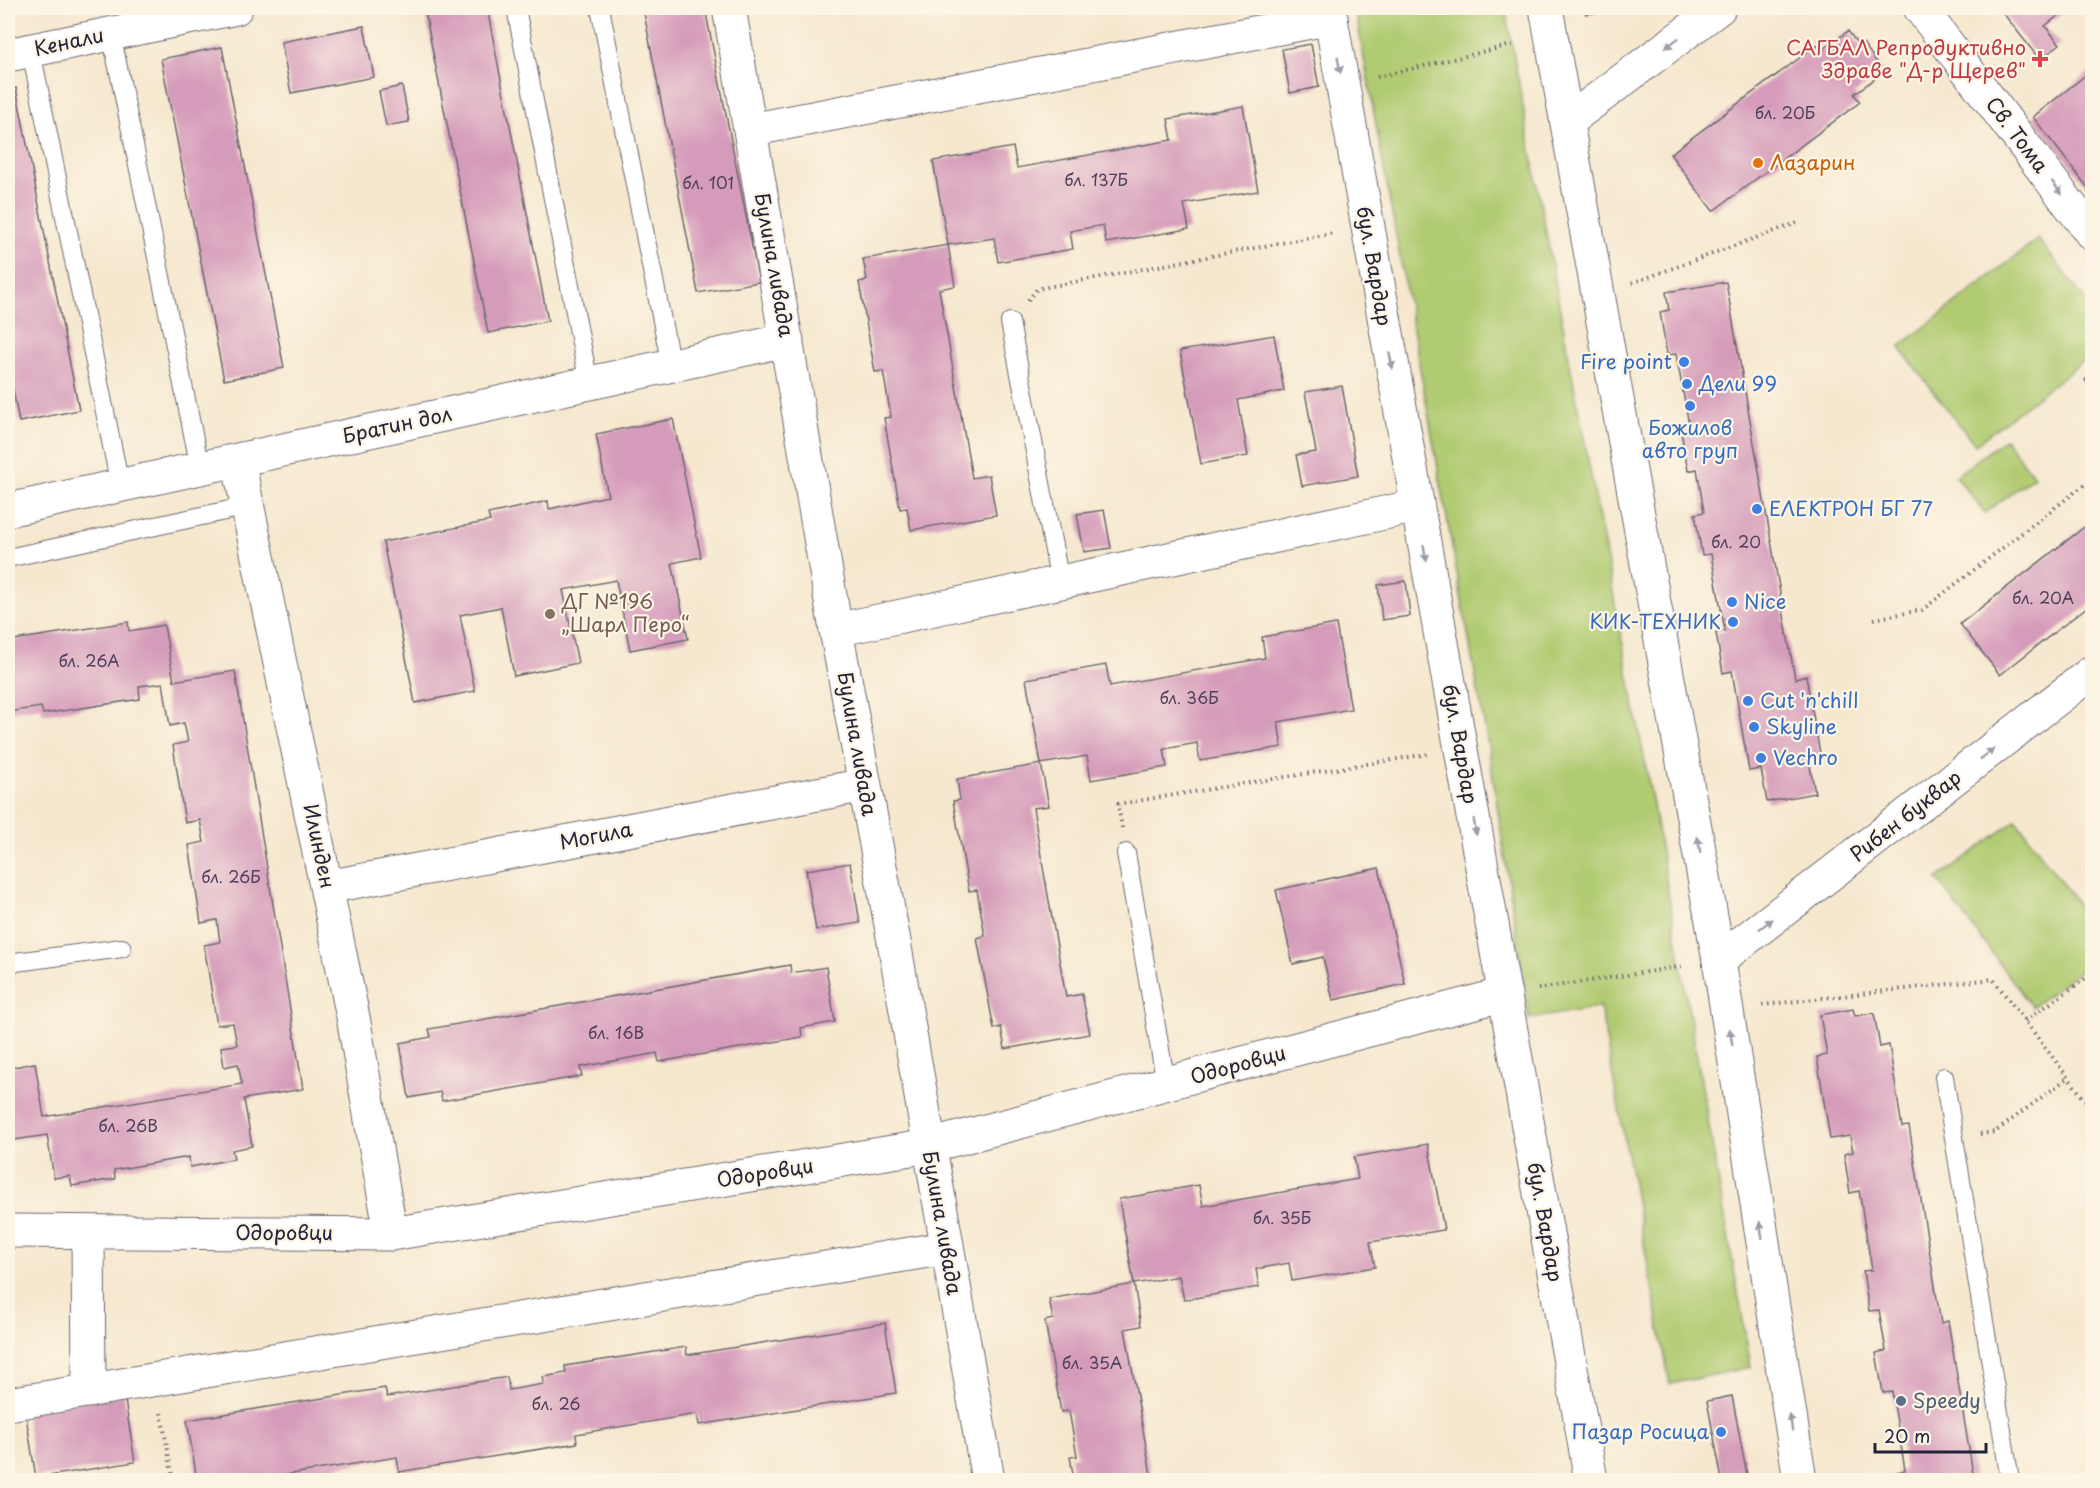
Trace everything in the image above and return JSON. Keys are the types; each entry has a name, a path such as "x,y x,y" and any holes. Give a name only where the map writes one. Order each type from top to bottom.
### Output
{"street":[{"name":"Кенали","path":"19,53 236,8"},
{"name":"Булина ливада","path":"729,8 836,630 988,1480"},
{"path":"1568,121 1719,8"},
{"name":"Св. Тома","path":"1920,8 2092,234"},
{"path":"750,130 1330,13"},
{"name":"бул. Вардар","path":"1330,13 1591,1480"},
{"path":"1549,21 1719,960 1800,1480"},
{"name":"Братин дол","path":"8,510 787,340"},
{"name":"Илинден","path":"238,460 353,1017 391,1234"},
{"path":"836,630 1417,506"},
{"name":"Рибен буквар","path":"1719,960 2092,672"},
{"name":"Могила","path":"327,887 865,785"},
{"name":"Одоровци","path":"8,1231 391,1234 929,1146 1505,994"},
{"path":"88,1232 89,1391"},
{"path":"8,1404 946,1248"}],"lane":[{"path":"516,8 589,384"},
{"path":"600,8 671,366"},
{"path":"111,33 200,468"},
{"path":"19,53 120,485"},
{"path":"1010,322 1060,582"},
{"path":"8,558 248,506"},
{"path":"1126,852 1166,1084"},
{"path":"8,963 122,948"},
{"path":"1944,1077 2010,1480"}],"path":[{"path":"1343,85 1549,21"},
{"path":"1599,294 1797,223"},
{"path":"1010,322 1037,289 1368,227"},
{"path":"1874,619 1922,610 2092,479"},
{"path":"1126,852 1118,804 1460,748"},
{"path":"1505,994 1719,960"},
{"path":"2025,1021 2092,974"},
{"path":"1727,1009 1993,979 2092,1109"},
{"path":"1954,1138 1995,1132 2069,1077"},
{"path":"155,1380 173,1480"}],"green space":[{"path":"1355,8 1505,8 1652,800 1751,1367 1670,1384 1600,1007 1529,1019 1489,751"},
{"path":"2038,239 2092,309 2092,354 1975,445 1899,347"},
{"path":"2005,439 2034,476 1985,513 1956,476"},
{"path":"2016,820 2092,924 2092,962 2032,1007 1937,879"}],"building":[{"path":"447,8 487,8 548,321 488,333 425,12"},
{"path":"643,8 705,8 759,282 698,293"},
{"path":"1585,8 1618,8 1618,9 1586,14"},
{"path":"1999,8 2068,8 2045,26 2060,44 2040,60"},
{"path":"364,26 374,77 291,93 281,42"},
{"path":"1848,31 1859,46 1863,43 1884,72 1854,94 1860,102 1713,211 1670,154 1817,45 1821,51"},
{"path":"1311,44 1319,87 1290,93 1282,49"},
{"path":"222,47 284,368 224,380 161,59"},
{"path":"2092,70 2092,193 2033,117"},
{"path":"402,86 409,122 386,126 379,91"},
{"path":"16,88 79,410 19,422 8,363 8,90"},
{"path":"1243,106 1258,191 1184,204 1189,229 1106,243 1103,225 1070,231 1073,249 998,262 994,238 948,245 933,161 1013,147 1017,168 1172,140 1168,119"},
{"path":"948,245 955,286 939,289 972,478 989,475 996,515 911,530 907,508 900,509 884,418 891,417 883,371 875,372 859,282 867,280 863,259"},
{"path":"1726,282 1795,679 1806,676 1821,759 1809,761 1815,793 1767,802 1761,769 1749,771 1732,671 1723,673 1716,633 1725,631 1711,554 1702,555 1695,514 1704,512 1697,469 1688,471 1681,431 1690,430 1676,354 1667,355 1660,312 1669,310 1666,292"},
{"path":"1274,335 1284,391 1238,400 1248,456 1201,464 1180,351"},
{"path":"2092,374 2092,390 2085,380"},
{"path":"1342,386 1358,476 1302,486 1296,455 1316,452 1305,392"},
{"path":"673,419 701,557 672,563 688,639 630,650 616,580 563,590 578,663 514,676 501,607 460,615 475,691 415,703 383,542 490,521 488,514 548,501 549,509 608,496 596,434"},
{"path":"1104,510 1111,548 1084,552 1077,514"},
{"path":"2092,521 2092,603 2000,675 1960,624"},
{"path":"1406,581 1410,616 1382,620 1378,585"},
{"path":"128,622 129,631 164,625 174,681 235,671 303,1089 244,1099 252,1146 232,1150 234,1159 190,1167 189,1157 114,1170 115,1179 72,1186 70,1176 54,1178 47,1135 8,1141 8,1068 35,1063 44,1117 242,1084 238,1064 224,1067 221,1047 237,1045 233,1023 217,1025 204,945 220,942 217,920 201,923 189,845 204,842 200,820 185,823 173,745 188,742 184,723 170,726 163,683 139,686 140,699 43,714 41,707 8,712 8,641"},
{"path":"1336,624 1351,709 1278,722 1282,747 1200,761 1197,743 1164,749 1167,767 1091,780 1087,756 1041,764 1026,679 1106,665 1110,686 1265,658 1262,637"},
{"path":"1041,764 1049,806 1033,808 1066,997 1082,994 1090,1034 1005,1049 1001,1027 994,1029 977,938 985,936 977,890 969,891 953,801 960,800 957,779"},
{"path":"850,863 860,923 816,930 806,870"},
{"path":"1379,868 1405,984 1333,1000 1323,957 1293,964 1276,890"},
{"path":"790,965 791,973 826,967 835,1022 801,1028 802,1037 659,1062 657,1053 580,1067 582,1076 442,1101 440,1092 409,1098 400,1043 431,1037 429,1029"},
{"path":"1853,1009 1855,1016 1874,1013 1880,1047 1889,1045 1902,1127 1909,1126 1941,1323 1948,1321 1974,1480 1897,1480 1896,1472 1905,1470 1892,1392 1883,1393 1876,1353 1886,1351 1879,1310 1869,1311 1863,1271 1872,1270 1859,1191 1850,1193 1844,1154 1853,1152 1850,1136 1830,1139 1817,1057 1827,1055 1820,1015"},
{"path":"1428,1144 1444,1230 1370,1242 1375,1267 1292,1281 1289,1263 1256,1269 1259,1287 1184,1300 1179,1276 1134,1284 1119,1199 1199,1185 1203,1206 1358,1179 1354,1157"},
{"path":"1134,1284 1141,1326 1125,1329 1152,1480 1074,1480 1070,1457 1077,1456 1069,1411 1061,1412 1045,1321 1053,1319 1049,1299"},
{"path":"885,1323 896,1393 699,1425 697,1414 576,1434 577,1443 399,1472 397,1457 254,1480 197,1480 187,1420 385,1388 387,1397 507,1377 509,1390 544,1384 543,1377 566,1373 565,1366 686,1347 687,1355"},
{"path":"124,1394 135,1462 36,1478 25,1410"},
{"path":"1732,1396 1748,1480 1722,1480 1707,1401"}],"place":[{"name":"САГБАЛ Репродуктивно Здраве \"Д-р Щерев\"","path":"2040,59"},
{"name":"Лазарин","path":"1758,163"},
{"name":"Fire point","path":"1684,362"},
{"name":"Дели 99","path":"1687,384"},
{"name":"Божилов авто груп","path":"1690,406"},
{"name":"ЕЛЕКТРОН БГ 77","path":"1757,509"},
{"name":"Nice","path":"1732,602"},
{"name":"ДГ №196 „Шарл Перо“","path":"550,614"},
{"name":"КИК-ТЕХНИК","path":"1733,622"},
{"name":"Cut 'n'chill","path":"1748,701"},
{"name":"Skyline","path":"1754,727"},
{"name":"Vechro","path":"1761,758"},
{"name":"Speedy","path":"1901,1401"},
{"name":"Пазар Росица","path":"1721,1432"}]}
